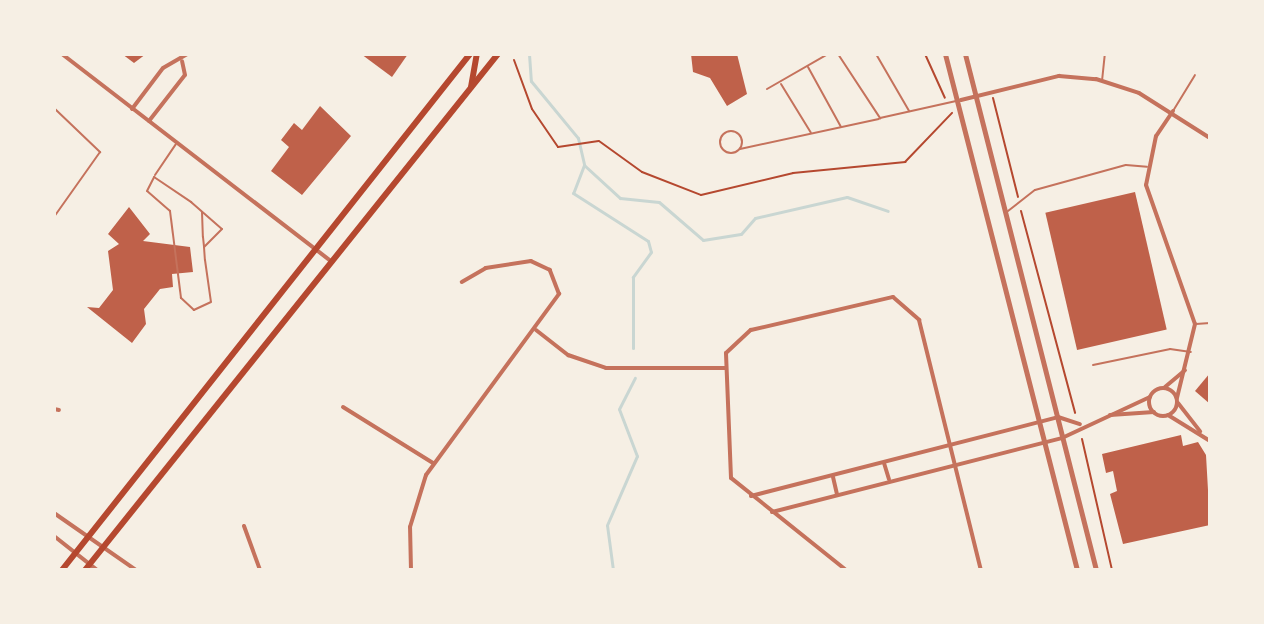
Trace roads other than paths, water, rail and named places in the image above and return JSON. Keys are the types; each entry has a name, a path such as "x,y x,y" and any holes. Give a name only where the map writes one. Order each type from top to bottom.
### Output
{"main road":[{"path":"62,570 470,54"},
{"path":"470,90 477,54"},
{"path":"87,567 498,54"}],"street":[{"path":"62,54 333,263"},
{"path":"132,109 163,68 182,61 187,54"},
{"path":"945,54 961,100 1077,570"},
{"path":"965,54 979,95 1096,570"},
{"path":"148,121 185,75 182,61"},
{"path":"961,100 1059,76 1102,81 1173,111 1210,138"},
{"path":"1168,415 1177,399 1191,352 1195,324 1162,243 1148,168 1173,111"},
{"path":"411,570 414,504 433,463 536,330 559,294 550,270 509,263 462,282"},
{"path":"846,570 731,478 726,448 726,368 739,335 878,298 906,302 919,320 981,570"},
{"path":"536,330 568,355 606,368 726,368"},
{"path":"772,512 953,461 1062,438 1079,425 1150,397 1185,370"},
{"path":"1165,388 1204,436"},
{"path":"1150,397 1154,412"},
{"path":"343,407 433,463"},
{"path":"1110,415 1154,412 1168,415 1210,441"},
{"path":"751,496 1058,417 1079,425"},
{"path":"884,463 889,479"},
{"path":"833,476 837,494"},
{"path":"54,513 91,534 136,570"},
{"path":"244,526 260,570"},
{"path":"54,536 76,553 87,567 97,570"}],"lane":[{"path":"767,89 828,54"},
{"path":"838,54 880,118"},
{"path":"876,54 910,112"},
{"path":"1102,81 1105,54"},
{"path":"808,66 841,127"},
{"path":"1173,111 1195,75"},
{"path":"780,82 812,134"},
{"path":"740,149 737,133 721,137 723,150 740,149 961,100"},
{"path":"54,108 100,152 54,217"},
{"path":"176,143 147,191 170,211 181,298 194,310 211,302 202,212"},
{"path":"1008,211 1018,200 1035,190 1126,165 1148,168"},
{"path":"154,177 224,232 204,247"},
{"path":"1195,324 1210,323"},
{"path":"1093,365 1191,352"}],"waterway":[{"path":"529,54 531,81 578,138 584,165 620,198 659,202 703,240 741,234 755,218 847,197 888,211"},
{"path":"584,165 573,193 648,241 651,252 633,277 633,348"},
{"path":"613,570 607,525 637,456 619,409 635,378"}]}
